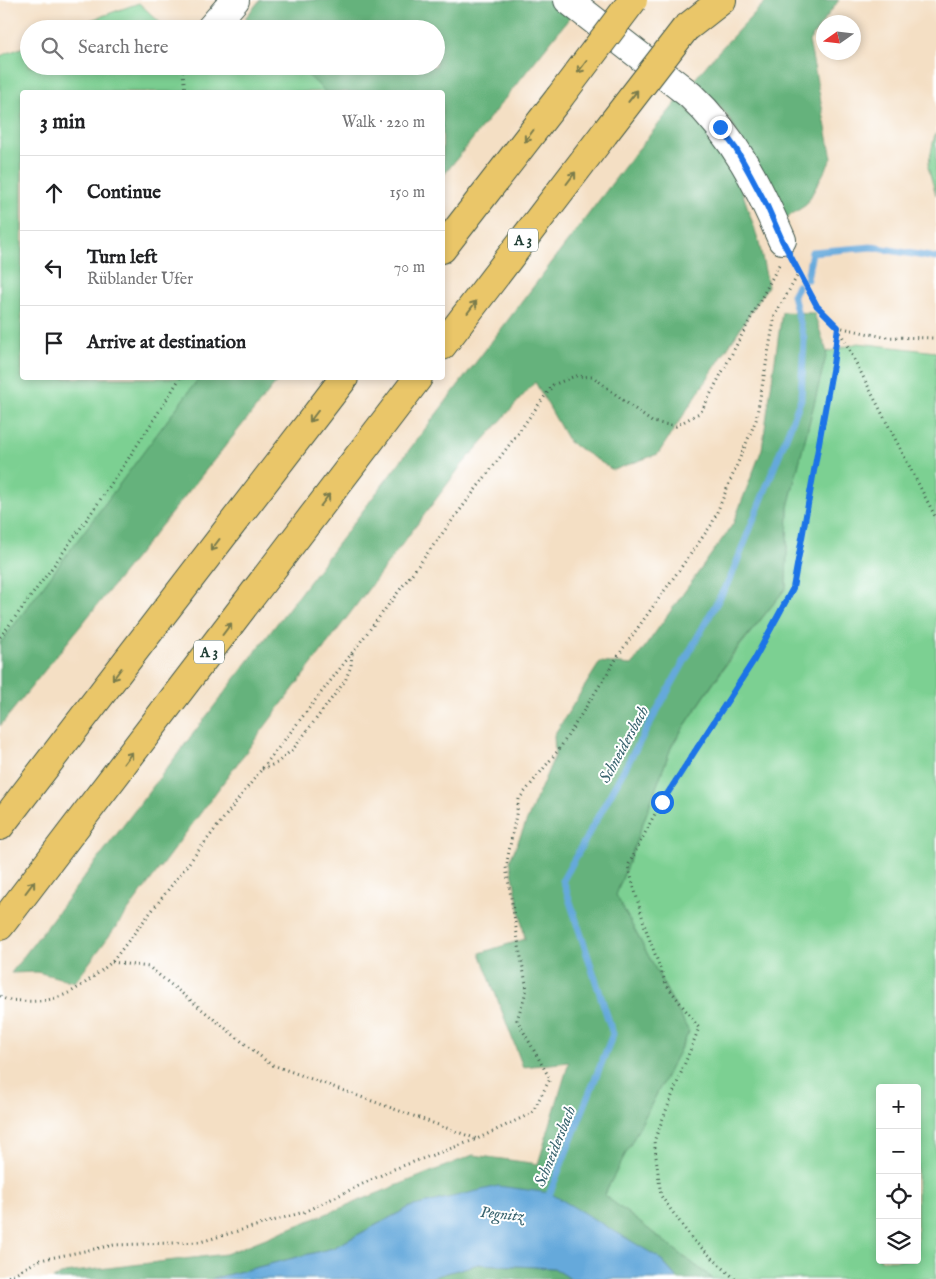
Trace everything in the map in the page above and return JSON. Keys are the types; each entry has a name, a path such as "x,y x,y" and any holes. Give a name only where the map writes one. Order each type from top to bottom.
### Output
{"highway":[{"path":"445,245 633,0"},
{"name":"A 3","path":"445,342 707,0"},
{"path":"685,29 722,0"},
{"path":"0,826 342,380"},
{"name":"A 3","path":"0,926 416,380"}],"lane":[{"path":"218,20 235,0"},
{"path":"568,0 690,95 705,109 736,149 767,206 785,245"}],"path":[{"path":"184,75 185,90"},
{"path":"785,245 817,306 838,327 936,518"},
{"path":"0,996 4,1000 33,1002 56,999 81,987 112,962 352,653 553,385 575,376 593,377 652,422 676,426 701,412 785,245"},
{"path":"4,1279 40,1260 114,1245 200,1242 304,1212 394,1169 477,1140 532,1112 550,1079 517,1020 528,989 506,867 519,799 560,748 622,650 712,524 756,420 775,314 799,273"},
{"path":"838,327 884,337 936,338"},
{"path":"736,1279 692,1239 661,1196 654,1141 699,1028 666,984 645,927 628,866 662,802 754,660 793,588 833,365 838,327"},
{"path":"0,637 81,528 179,380"},
{"path":"261,769 277,764 294,748 345,681 351,666 352,653"},
{"path":"112,962 149,967 270,1064 477,1140"}],"green space":[{"path":"260,0 550,0 571,16 445,174 445,90 324,90 308,75 445,75 445,20 247,20 245,18"},
{"path":"767,0 839,0 828,15 816,15 816,31 809,41 832,158 806,205 786,218 726,114 695,79"},
{"path":"139,3 157,20 91,20"},
{"path":"20,48 20,75 308,75 324,90 20,90 20,380 198,380 0,644 0,56"},
{"path":"679,99 704,128 727,160 740,185 759,242 768,286 658,454 613,470 569,442 535,382 461,466 75,982 37,972 11,973 632,157"},
{"path":"936,134 936,195 928,167"},
{"path":"782,312 814,313 827,352 788,507 786,588 731,656 672,745 616,895 689,1032 604,1195 713,1279 678,1279 658,1257 410,1207 333,1248 211,1279 53,1279 65,1273 226,1254 473,1155 538,1164 569,1062 523,1067 480,953 525,939 510,860 555,755 554,735 600,662 632,665 733,524 762,449"},
{"path":"858,343 936,352 936,1279 713,1279 604,1195 689,1032 616,895 672,745 732,656 786,588 788,507 827,352"},
{"path":"198,380 278,380 0,726 0,644"},
{"path":"477,1264 554,1268 571,1279 426,1279"}],"water":[{"name":"Pegnitz","path":"498,1186 550,1193 658,1257 678,1279 571,1279 554,1268 478,1264 426,1279 211,1279 333,1248 410,1207"}],"waterway":[{"name":"Schneidersbach","path":"807,279 812,252 872,247 936,258"},
{"name":"Schneidersbach","path":"547,1200 613,1034 563,880 731,577 801,399 804,339 793,295 798,286"}],"route":[{"path":"662,802 754,660 793,588 833,365 838,327 817,306 750,174 736,149 720,127"}]}
